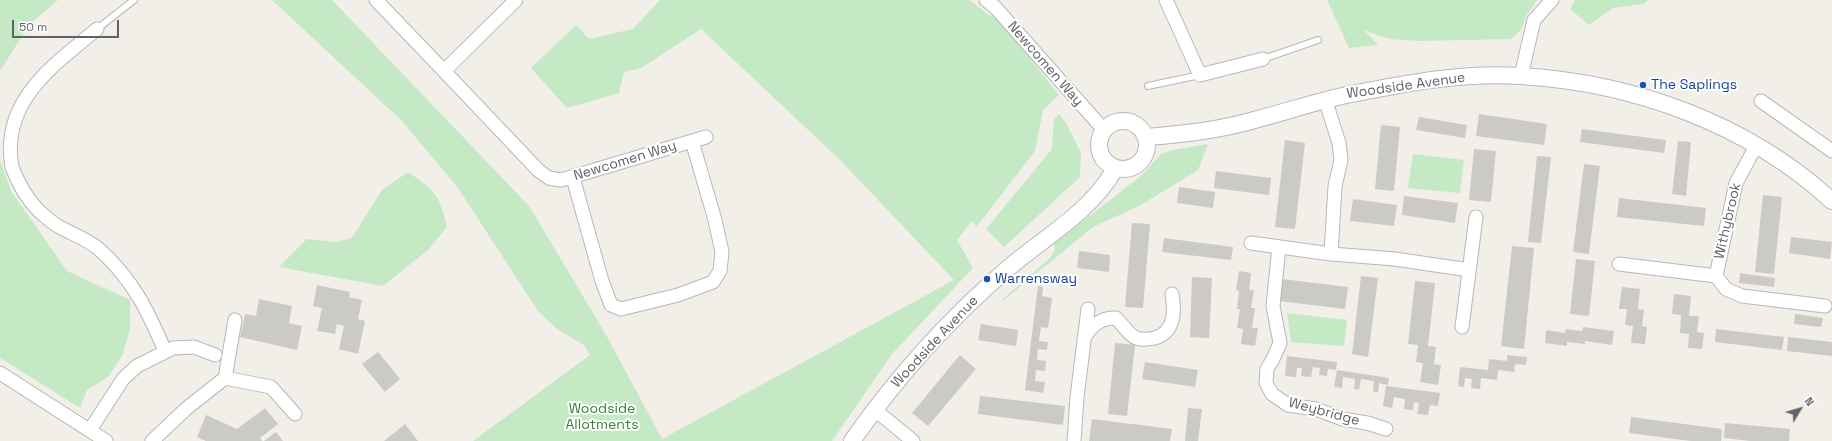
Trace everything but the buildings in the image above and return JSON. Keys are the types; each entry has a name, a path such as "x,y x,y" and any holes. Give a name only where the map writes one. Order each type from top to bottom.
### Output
{"street":[{"name":"Newcomen Way","path":"376,0 539,171 549,178 561,180 573,178 706,137"},
{"path":"444,71 516,0"},
{"path":"1166,0 1200,75 1263,60"},
{"path":"1520,76 1534,20 1552,0"},
{"name":"Newcomen Way","path":"994,2 1104,130"},
{"path":"97,29 41,75 24,93 13,111 9,131 8,156 18,182 38,209 57,226 99,249 125,276 147,309 165,351"},
{"name":"Woodside Avenue","path":"1146,137 1221,128 1325,99 1431,80 1520,76 1598,86 1657,101 1700,117 1756,146 1800,174 1832,201"},
{"path":"1325,99 1339,143 1341,160 1335,186 1331,254"},
{"path":"1761,101 1830,143"},
{"path":"1127,121 1133,122 1141,128 1146,137 1148,146 1146,155 1142,161 1132,168 1115,169 1108,164 1099,148 1099,138 1104,130 1117,122 1127,121"},
{"path":"573,178 602,281 611,305 621,309 678,295 713,282 720,271 722,252 716,220 692,141"},
{"name":"Withybrook","path":"1716,276 1736,182 1756,146"},
{"name":"Woodside Avenue","path":"852,441 874,409 914,361 1011,265 1080,212 1095,198 1115,169"},
{"path":"1462,326 1476,217"},
{"path":"1251,243 1331,254 1395,259 1469,270"},
{"name":"Weybridge","path":"1279,247 1273,306 1280,343 1274,359 1267,369 1266,383 1272,394 1288,404 1316,408 1342,419 1367,423 1386,430"},
{"name":"Withybrook","path":"1619,264 1716,276 1726,289 1742,296 1825,306"},
{"path":"1084,338 1090,329 1109,318 1116,318 1137,338 1149,339 1161,336 1169,330 1173,322 1174,307 1172,294"},
{"path":"1074,441 1088,309"},
{"path":"152,441 187,408 225,378 235,320"},
{"path":"90,430 123,378 137,366 173,348 194,347 215,355"},
{"path":"0,373 106,441"},
{"path":"225,378 271,387 295,414"},
{"path":"874,409 913,441"}],"lane":[{"path":"97,29 134,0"},
{"path":"1263,60 1318,40"},
{"path":"1148,86 1200,75"}],"green space":[{"path":"0,0 58,0 29,25 0,71"},
{"name":"Woodside Allotments","path":"272,0 332,0 529,206 605,333 662,439 954,280 840,160 701,29 641,68 624,72 619,93 567,108 531,68 576,25 589,39 633,29 660,0 969,0 989,15 997,17 1059,95 1043,110 1035,151 977,226 972,221 957,240 973,268 892,354 832,441 473,441 590,355 584,345 557,329 538,311 458,188 402,121"},
{"path":"1327,0 1537,0 1526,16 1521,30 1511,39 1419,41 1389,39 1364,30 1378,45 1349,48"},
{"path":"1575,0 1648,0 1643,4 1613,8 1589,25 1570,9"},
{"path":"1059,114 1066,123 1081,153 1080,177 1004,247 986,229 1052,149 1054,119"},
{"path":"1208,144 1198,170 1139,206 1093,227 1003,301 1002,300 1050,258 1055,249 1054,244 1142,175 1161,154 1173,150"},
{"path":"1413,154 1464,160 1460,193 1408,188"},
{"path":"0,160 11,191 67,271 130,300 130,329 123,354 109,376 87,390 80,408 0,358"},
{"path":"408,172 435,194 442,207 447,227 429,249 383,286 279,267 307,239 337,242 352,238 382,190"},
{"path":"1287,313 1347,320 1344,346 1291,342"}],"place":[{"name":"The Saplings","path":"1643,85"},
{"name":"Warrensway","path":"987,279"}]}
